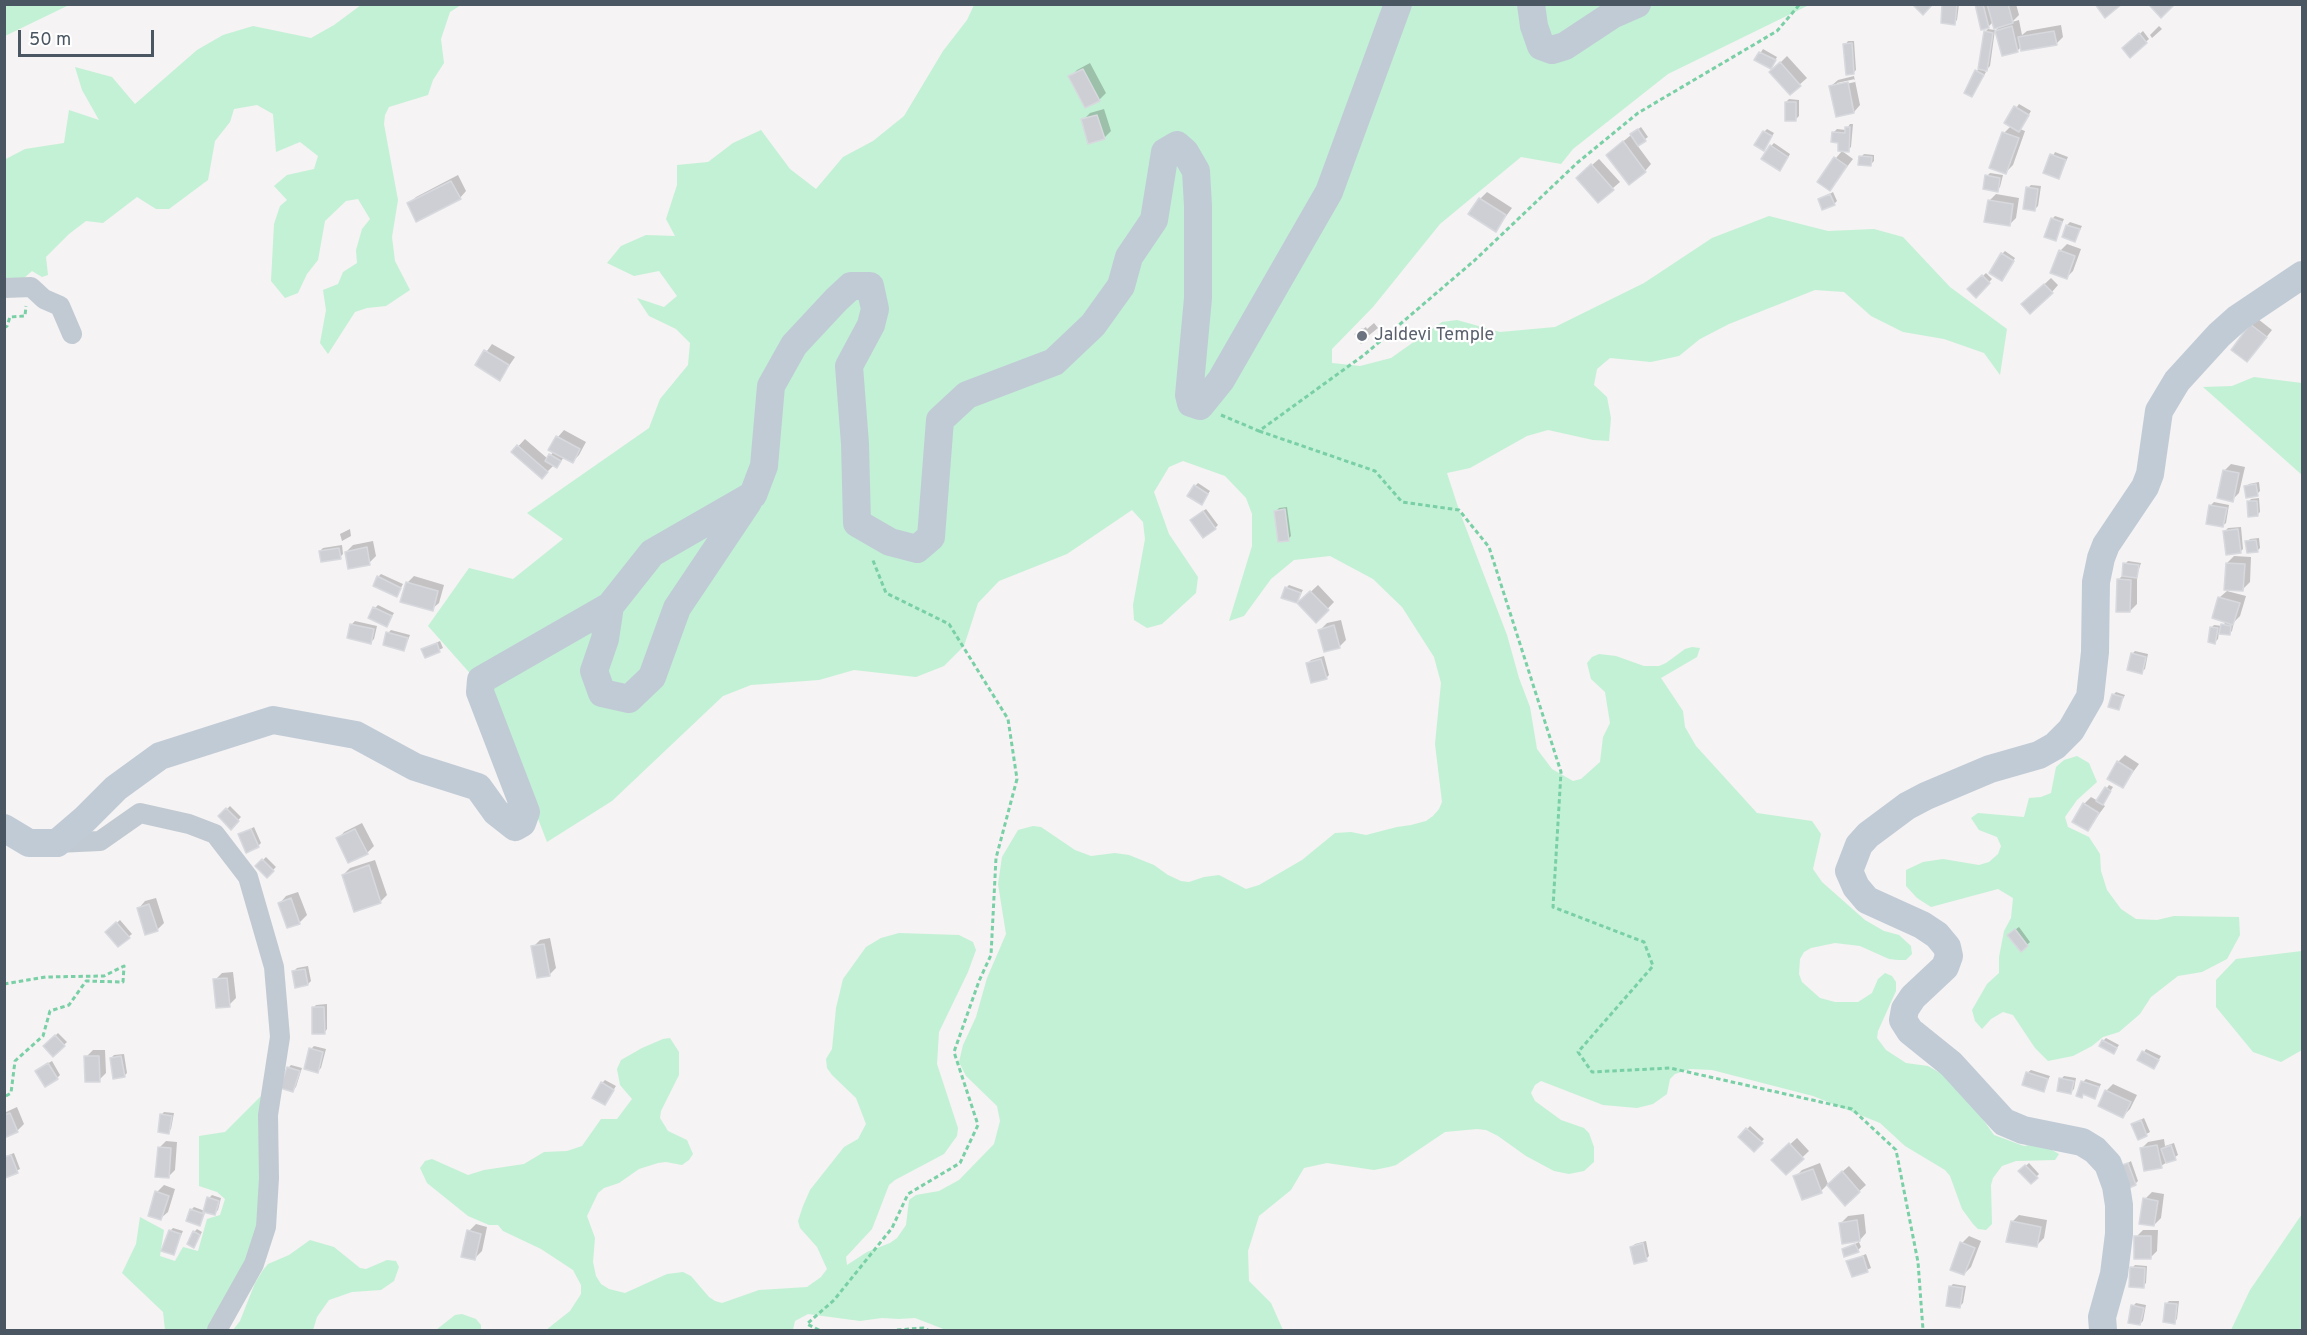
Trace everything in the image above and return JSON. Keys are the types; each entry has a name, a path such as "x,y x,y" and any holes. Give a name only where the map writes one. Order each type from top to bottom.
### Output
{"street":[{"path":"610,606 605,639 594,671 602,693 629,699 651,677 677,608 753,495 764,466 771,386 794,345 851,286 870,286 875,309 871,326 849,366 855,444 857,523 890,542 917,549 931,537 940,420 967,395 1054,362 1093,325 1120,286 1129,257 1154,220 1165,152 1177,145 1185,152 1196,171 1198,298 1189,395 1191,403 1200,406 1221,380 1329,192 1398,4"},
{"path":"1531,4 1534,26 1541,46 1552,50 1565,46 1612,15 1637,4"},
{"path":"2103,1330 2102,1317 2114,1274 2119,1234 2119,1205 2116,1186 2108,1164 2095,1150 2082,1142 2023,1130 2004,1122 1951,1064 1910,1031 1903,1020 1905,1009 1912,997 1945,967 1949,956 1947,947 1922,925 1867,900 1856,887 1849,871 1860,845 1868,835 1907,806 1990,769 2039,755 2055,746 2071,730 2090,697 2095,652 2097,570 2106,545 2145,487 2151,474 2159,411 2177,381 2220,335 2238,318 2302,275"},
{"path":"4,288 31,287 44,299 60,306 72,334"},
{"path":"57,843 86,819 116,788 160,756 273,720 356,735 415,767 478,787 496,812 516,827 522,823 526,812 480,692 481,680 610,606 652,553 753,495"},
{"path":"4,828 29,843 100,841 140,813 189,824 215,834 248,877 274,967 280,1036 268,1115 269,1178 266,1227 254,1264 217,1330"}],"path":[{"path":"1259,431 1364,355 1475,260 1577,163 1638,112 1776,31 1800,4"},
{"path":"1200,406 1259,431 1375,471 1402,502 1459,510 1489,547 1561,772 1553,907 1644,942 1653,966 1578,1052 1592,1072 1670,1068 1852,1109 1896,1150 1918,1263 1923,1330"},
{"path":"819,1330 807,1324 834,1300 892,1228 908,1194 960,1163 978,1125 954,1052 979,981 991,955 996,858 1017,779 1008,719 1002,709 948,624 886,593 857,523"},
{"path":"4,984 45,977 104,976 124,966 123,982 86,981 69,1005 50,1011 43,1036 15,1061 11,1093 4,1097"},
{"path":"897,1330 922,1328 928,1330"}],"green space":[{"path":"5,4 69,4 69,5 5,36"},
{"path":"361,5 461,5 450,12 441,39 444,63 433,80 428,95 389,107 385,115 384,124 398,200 392,237 395,261 410,290 386,306 355,312 328,354 320,343 326,310 323,290 338,284 343,272 357,263 356,250 362,229 370,219 358,199 346,201 325,221 318,260 307,274 298,293 285,298 271,281 274,224 280,206 287,200 274,186 287,175 314,169 318,156 300,142 276,152 273,114 257,105 234,109 230,122 215,141 208,180 169,209 156,209 137,197 103,223 86,221 69,234 46,257 48,275 42,277 32,271 23,279 5,280 4,160 25,149 64,143 69,110 99,120 82,90 75,67 112,77 135,104 197,50 223,35 253,26 311,38 334,25"},
{"path":"974,5 1809,5 1668,74 1573,149 1561,164 1521,157 1440,224 1373,307 1332,349 1332,363 1360,366 1391,358 1442,322 1457,320 1500,332 1555,327 1644,283 1712,238 1769,216 1828,231 1874,229 1903,237 1950,287 2007,329 2000,375 1984,353 1944,339 1903,332 1871,316 1844,292 1815,290 1729,324 1700,339 1679,356 1651,362 1610,358 1597,369 1594,385 1607,397 1611,418 1609,441 1593,440 1548,430 1527,436 1470,468 1447,473 1507,635 1530,707 1537,749 1552,769 1573,781 1581,779 1600,762 1603,737 1610,723 1605,692 1591,679 1587,663 1592,657 1599,654 1616,656 1644,666 1659,666 1685,649 1700,648 1697,657 1661,678 1683,711 1685,727 1696,746 1757,813 1812,821 1821,834 1813,869 1822,882 1865,920 1884,931 1899,935 1911,946 1912,954 1906,960 1889,959 1860,946 1835,943 1811,948 1804,952 1800,959 1799,974 1802,982 1820,998 1835,1002 1858,1002 1872,993 1878,979 1885,973 1892,976 1896,982 1896,991 1877,1038 1886,1050 1906,1063 1928,1066 1942,1074 1970,1101 1994,1135 2024,1146 2040,1143 2059,1154 2055,1160 2016,1161 2002,1166 1991,1185 1992,1224 1986,1230 1978,1229 1962,1209 1950,1176 1945,1170 1905,1146 1880,1123 1813,1096 1712,1070 1690,1069 1675,1074 1670,1079 1667,1094 1653,1104 1637,1108 1603,1105 1541,1081 1535,1085 1531,1093 1535,1101 1561,1120 1584,1128 1589,1133 1594,1147 1594,1162 1584,1171 1569,1174 1554,1171 1526,1156 1498,1136 1486,1130 1477,1129 1445,1132 1396,1165 1389,1167 1374,1170 1327,1163 1304,1168 1291,1190 1259,1216 1248,1251 1249,1281 1271,1303 1283,1330 946,1330 915,1318 860,1321 808,1314 795,1321 793,1330 546,1330 570,1311 581,1294 581,1285 573,1270 541,1249 503,1231 498,1225 489,1225 468,1216 427,1183 420,1168 425,1161 432,1159 468,1175 484,1170 524,1164 544,1152 567,1151 582,1146 601,1119 617,1119 632,1099 620,1085 617,1069 621,1060 642,1048 670,1038 679,1052 679,1075 661,1111 660,1118 668,1131 687,1140 693,1154 682,1165 666,1162 639,1169 619,1183 604,1188 598,1193 587,1216 595,1238 593,1262 596,1276 601,1284 609,1289 625,1293 667,1274 683,1272 691,1276 709,1297 722,1303 759,1290 807,1287 821,1277 827,1269 817,1247 800,1228 798,1221 803,1206 810,1190 844,1147 858,1139 866,1124 856,1098 827,1068 826,1059 832,1049 836,1008 843,979 866,947 881,938 899,933 959,935 973,942 976,950 968,972 939,1032 937,1064 958,1128 957,1136 944,1154 889,1185 872,1229 846,1257 847,1265 867,1252 897,1238 906,1225 909,1200 916,1195 939,1191 959,1180 994,1144 1000,1121 997,1106 966,1076 959,1062 963,1045 976,1017 987,978 1006,934 998,884 1002,857 1018,830 1033,826 1041,827 1075,850 1091,856 1115,853 1129,855 1154,865 1181,881 1189,882 1219,875 1246,889 1259,885 1302,860 1335,833 1351,832 1366,835 1426,821 1439,809 1442,802 1435,744 1441,683 1434,657 1402,607 1373,579 1330,556 1294,560 1271,579 1244,616 1229,621 1252,546 1252,514 1246,498 1225,476 1183,461 1169,467 1154,492 1169,534 1198,577 1196,593 1162,624 1147,628 1134,620 1133,605 1145,539 1143,522 1132,510 1067,554 999,581 978,603 964,646 944,666 916,677 854,670 819,680 751,685 723,696 612,801 547,842 491,697 428,626 469,568 513,579 563,539 527,513 649,428 660,399 688,365 690,343 676,329 649,316 637,298 664,307 677,296 659,271 634,276 607,263 621,246 646,235 675,236 666,219 677,185 677,165 708,162 733,143 761,130 790,169 816,189 843,157 873,141 904,116 943,51 967,20"},
{"path":"2254,377 2302,383 2302,475 2203,387 2232,386"},
{"path":"2077,756 2089,763 2097,782 2077,800 2065,817 2068,827 2089,837 2100,854 2101,871 2107,890 2121,909 2136,919 2157,920 2174,916 2239,917 2240,935 2227,959 2202,972 2178,976 2151,997 2140,1014 2119,1032 2103,1037 2073,1056 2048,1061 2035,1048 2013,1015 2003,1012 1991,1019 1982,1029 1975,1021 1972,1010 1987,984 1999,973 1999,957 2004,931 2011,918 2013,898 1998,889 1931,907 1917,898 1906,886 1906,870 1923,862 1943,859 1979,865 1989,862 1998,854 2001,846 1997,837 1979,830 1971,818 1978,813 2024,817 2029,798 2051,793 2056,767 2064,760"},
{"path":"2302,951 2302,1050 2281,1062 2253,1052 2216,1007 2216,980 2236,959"},
{"path":"265,1092 264,1146 259,1176 263,1212 254,1246 209,1330 165,1330 163,1312 122,1273 136,1244 140,1217 164,1230 160,1256 175,1261 183,1247 198,1251 207,1219 220,1215 225,1199 217,1192 199,1186 199,1136 225,1132"},
{"path":"2302,1214 2302,1330 2231,1330 2250,1290"},
{"path":"310,1240 334,1247 360,1268 366,1269 387,1260 396,1261 399,1267 394,1281 381,1290 352,1292 329,1300 317,1317 313,1330 233,1330 240,1321 255,1283 268,1264 289,1255"},
{"path":"462,1314 476,1319 481,1325 481,1330 436,1330 455,1315"}],"building":[{"path":"1912,4 1931,4 1932,5 1923,15"},
{"path":"1942,4 1957,4 1955,25 1941,23"},
{"path":"1975,4 1983,4 1989,28 1981,30"},
{"path":"1987,4 2008,4 2013,23 1994,29"},
{"path":"2095,4 2122,4 2105,18"},
{"path":"2152,4 2175,4 2161,18 2150,6"},
{"path":"2012,26 2018,52 2002,56 1995,31"},
{"path":"1984,31 1993,33 1987,71 1978,69"},
{"path":"2054,31 2057,45 2021,51 2018,37"},
{"path":"2139,33 2147,43 2130,58 2122,48"},
{"path":"1852,43 1854,74 1846,75 1843,44"},
{"path":"1759,52 1776,60 1771,69 1754,60"},
{"path":"1780,62 1801,86 1790,95 1769,72"},
{"path":"1083,69 1100,101 1085,108 1068,76"},
{"path":"1975,70 1984,75 1972,97 1964,93"},
{"path":"1848,82 1854,113 1836,117 1829,86"},
{"path":"1785,102 1796,102 1796,121 1785,121"},
{"path":"2014,106 2029,115 2019,132 2004,123"},
{"path":"1097,115 1105,139 1088,144 1081,119"},
{"path":"1845,127 1850,127 1849,152 1838,151 1838,143 1831,142 1832,132 1845,133"},
{"path":"1638,129 1646,141 1638,146 1630,134"},
{"path":"1763,131 1772,136 1764,151 1754,145"},
{"path":"2002,132 2019,138 2006,174 1989,168"},
{"path":"1623,141 1646,172 1629,185 1606,155"},
{"path":"1770,145 1788,157 1780,171 1761,159"},
{"path":"2050,154 2066,160 2059,179 2043,173"},
{"path":"1859,156 1872,157 1871,166 1858,165"},
{"path":"1834,157 1847,166 1830,191 1817,182"},
{"path":"1591,164 1614,190 1598,203 1576,178"},
{"path":"1985,175 2000,178 1998,192 1983,189"},
{"path":"451,181 461,199 416,222 407,203"},
{"path":"2026,187 2038,189 2035,211 2023,209"},
{"path":"1830,194 1835,205 1822,210 1818,199"},
{"path":"1479,198 1506,215 1496,232 1468,214"},
{"path":"1988,200 2013,204 2010,226 1984,222"},
{"path":"2051,218 2062,222 2056,241 2044,237"},
{"path":"2066,225 2080,229 2075,242 2062,237"},
{"path":"2059,250 2075,256 2067,279 2050,273"},
{"path":"2001,253 2014,261 2002,281 1989,273"},
{"path":"1982,275 1990,283 1976,298 1967,289"},
{"path":"2044,284 2053,293 2030,314 2021,304"},
{"path":"2250,324 2267,337 2247,362 2231,350"},
{"name":"Jaldevi Temple","path":"1362,329 1368,339 1361,343 1355,334"},
{"path":"484,350 509,365 500,381 475,365"},
{"path":"556,436 580,449 573,463 548,450"},
{"path":"517,445 548,472 542,479 511,452"},
{"path":"549,454 561,461 557,468 545,461"},
{"path":"2223,470 2239,473 2233,502 2217,498"},
{"path":"2256,484 2258,496 2246,498 2244,486"},
{"path":"1194,485 1208,494 1202,505 1187,496"},
{"path":"2247,501 2257,501 2258,516 2248,517"},
{"path":"2209,505 2227,508 2223,527 2206,524"},
{"path":"1285,509 1289,541 1278,542 1274,511"},
{"path":"1203,511 1216,529 1203,538 1190,520"},
{"path":"2238,529 2241,553 2226,555 2223,531"},
{"path":"2256,540 2258,552 2247,553 2245,541"},
{"path":"367,547 370,565 348,569 345,552"},
{"path":"339,548 341,559 321,562 319,551"},
{"path":"2123,563 2139,565 2137,578 2122,576"},
{"path":"2226,563 2245,564 2243,591 2224,590"},
{"path":"377,576 401,588 397,597 373,586"},
{"path":"2117,579 2131,580 2130,612 2116,612"},
{"path":"406,582 438,591 433,611 400,602"},
{"path":"1285,587 1301,593 1297,603 1281,598"},
{"path":"1310,591 1329,610 1316,623 1297,603"},
{"path":"2218,597 2240,603 2233,625 2212,618"},
{"path":"373,607 392,616 387,627 368,618"},
{"path":"350,624 374,629 371,644 347,638"},
{"path":"2221,624 2231,626 2230,635 2219,634"},
{"path":"1334,625 1340,648 1324,652 1318,630"},
{"path":"2210,627 2218,628 2215,644 2208,642"},
{"path":"386,632 408,638 404,651 383,645"},
{"path":"437,643 440,652 425,658 421,649"},
{"path":"2131,653 2146,657 2142,674 2127,670"},
{"path":"1321,659 1327,679 1311,683 1306,663"},
{"path":"2112,694 2123,697 2119,710 2108,707"},
{"path":"2117,761 2133,771 2123,788 2107,779"},
{"path":"2105,787 2111,791 2103,805 2096,801"},
{"path":"2083,803 2099,813 2088,831 2072,822"},
{"path":"226,808 239,821 231,830 218,816"},
{"path":"251,829 259,847 246,853 238,834"},
{"path":"355,829 368,854 348,863 336,838"},
{"path":"262,859 274,871 267,878 255,866"},
{"path":"369,865 381,903 354,912 342,875"},
{"path":"291,898 300,924 287,928 278,903"},
{"path":"149,904 158,931 145,935 137,908"},
{"path":"116,922 130,938 118,947 105,932"},
{"path":"2015,929 2028,946 2021,952 2007,935"},
{"path":"544,944 550,976 537,978 531,946"},
{"path":"305,969 308,985 295,988 292,971"},
{"path":"227,978 230,1007 216,1008 213,979"},
{"path":"312,1007 324,1007 325,1034 312,1034"},
{"path":"55,1035 65,1046 53,1057 43,1046"},
{"path":"2102,1040 2117,1048 2114,1054 2099,1046"},
{"path":"309,1048 323,1052 318,1073 304,1069"},
{"path":"2142,1051 2159,1060 2154,1069 2137,1060"},
{"path":"84,1056 99,1056 100,1082 85,1082"},
{"path":"121,1056 125,1077 113,1079 110,1058"},
{"path":"48,1063 58,1079 45,1087 35,1071"},
{"path":"287,1067 300,1071 293,1092 280,1088"},
{"path":"2026,1072 2048,1079 2044,1092 2022,1085"},
{"path":"2059,1078 2074,1081 2071,1094 2057,1091"},
{"path":"2081,1081 2099,1087 2095,1099 2083,1094 2082,1098 2076,1096"},
{"path":"601,1082 614,1090 605,1105 592,1098"},
{"path":"2105,1090 2131,1102 2123,1118 2098,1106"},
{"path":"10,1113 18,1132 4,1138 4,1115"},
{"path":"160,1114 172,1116 169,1134 158,1132"},
{"path":"2141,1120 2147,1136 2138,1140 2131,1124"},
{"path":"1746,1128 1763,1143 1754,1152 1738,1137"},
{"path":"1789,1143 1804,1159 1786,1175 1771,1160"},
{"path":"2157,1145 2162,1168 2144,1171 2140,1148"},
{"path":"2171,1145 2176,1160 2166,1163 2161,1149"},
{"path":"158,1147 171,1148 169,1178 155,1177"},
{"path":"11,1155 18,1173 5,1178 4,1157"},
{"path":"2128,1163 2136,1185 2129,1188 2122,1165"},
{"path":"2025,1165 2038,1178 2031,1184 2018,1171"},
{"path":"1813,1169 1822,1193 1802,1200 1793,1176"},
{"path":"1842,1171 1860,1192 1845,1206 1827,1185"},
{"path":"155,1191 169,1196 161,1220 148,1216"},
{"path":"207,1197 219,1201 215,1215 203,1212"},
{"path":"2143,1198 2158,1201 2154,1226 2139,1224"},
{"path":"190,1209 204,1214 200,1226 186,1221"},
{"path":"1857,1220 1860,1241 1842,1244 1839,1223"},
{"path":"2011,1221 2041,1227 2037,1247 2006,1242"},
{"path":"169,1230 181,1234 174,1255 161,1251"},
{"path":"467,1230 481,1234 475,1260 461,1257"},
{"path":"193,1231 200,1235 194,1248 187,1244"},
{"path":"2134,1236 2151,1236 2151,1259 2134,1259"},
{"path":"1960,1242 1975,1248 1964,1275 1950,1270"},
{"path":"1643,1243 1647,1261 1634,1264 1630,1247"},
{"path":"1855,1244 1859,1252 1844,1257 1842,1249"},
{"path":"1863,1256 1868,1272 1852,1277 1846,1261"},
{"path":"2130,1267 2145,1268 2144,1288 2129,1287"},
{"path":"1949,1286 1963,1288 1960,1308 1946,1306"},
{"path":"2165,1303 2177,1304 2175,1324 2163,1322"},
{"path":"2131,1305 2144,1308 2140,1325 2128,1323"}],"place":[{"name":"Jaldevi Temple","path":"1362,336"}]}
